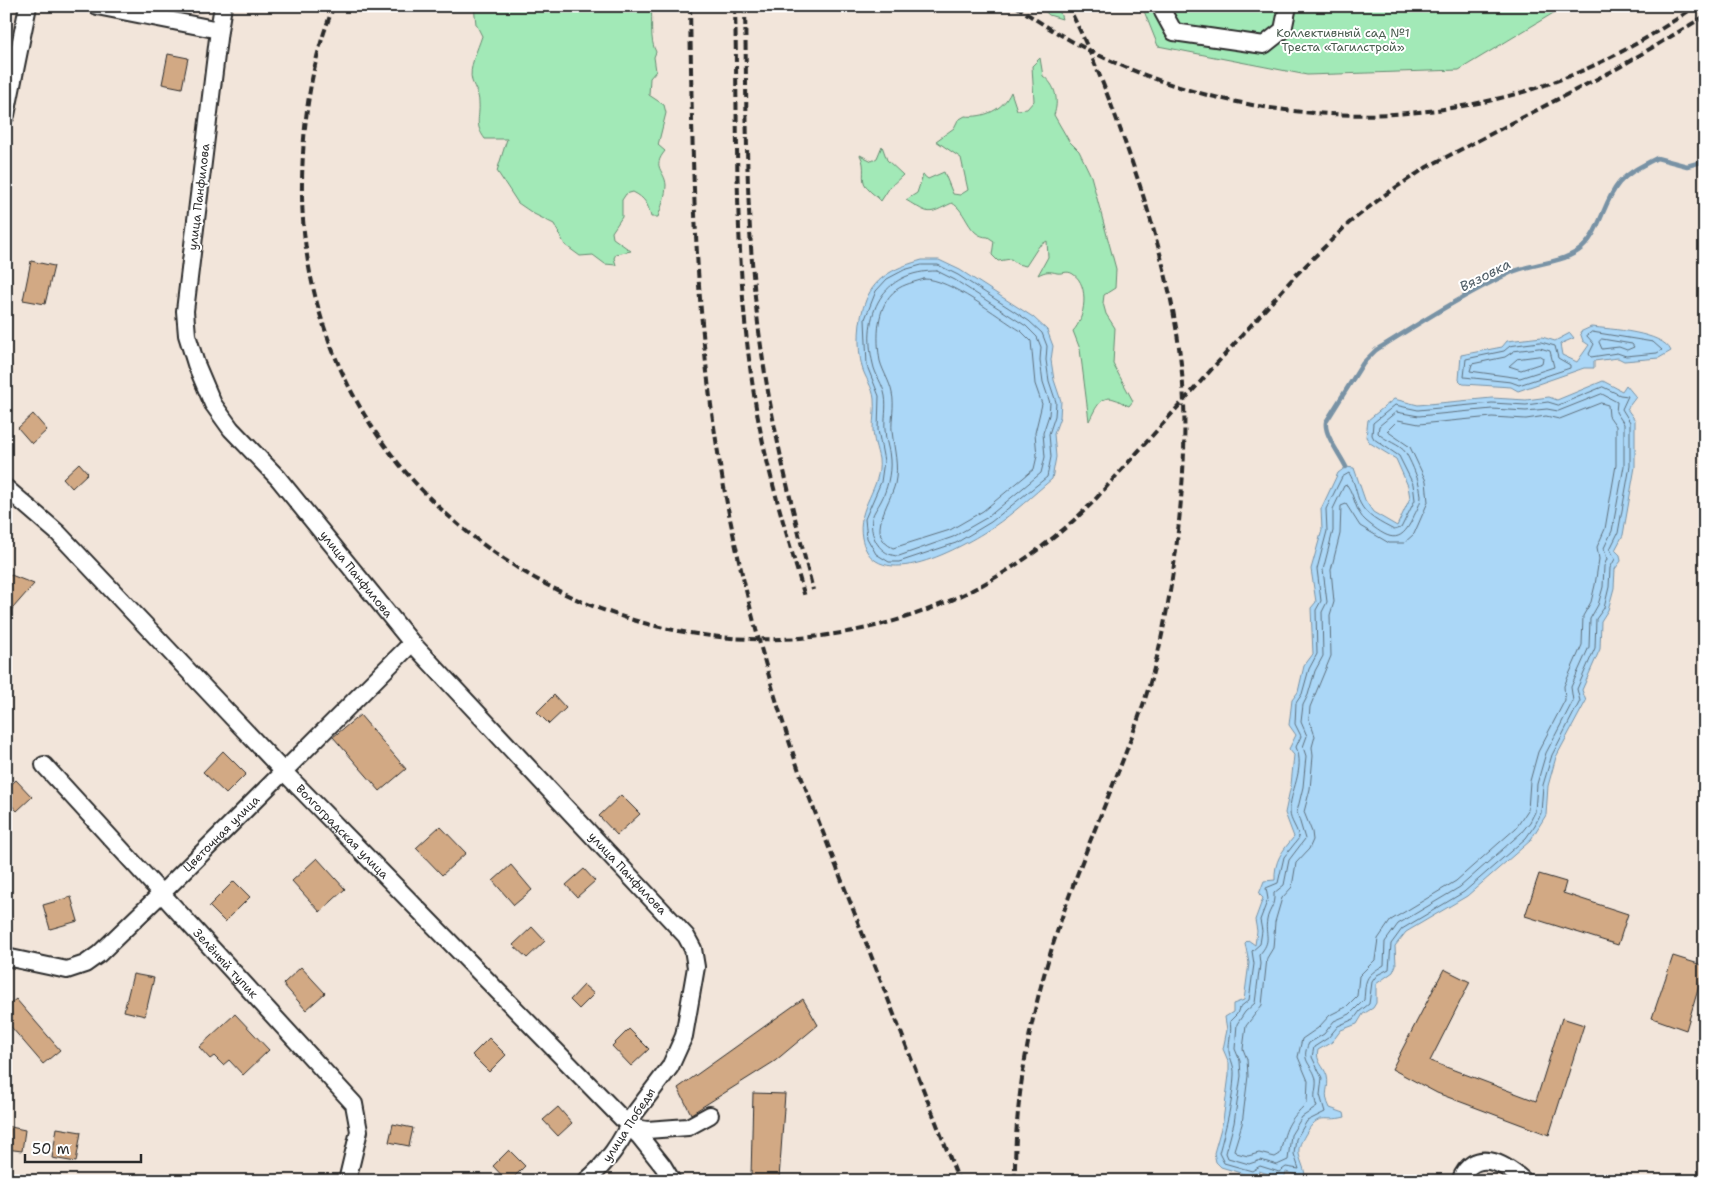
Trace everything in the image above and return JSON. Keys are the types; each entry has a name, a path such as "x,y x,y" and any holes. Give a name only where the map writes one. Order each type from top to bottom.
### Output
{"street":[{"path":"6,114 28,6"},
{"path":"97,6 218,30"},
{"name":"улица Панфилова","path":"223,6 218,30 185,311 185,324 189,345 213,404 231,429 278,478 412,643 686,936 693,949 696,967 684,1036 670,1066"},
{"path":"1163,6 1163,12 1174,32 1264,45 1283,30 1288,6"},
{"name":"Волгоградская улица","path":"6,488 58,533 284,772 651,1150 672,1181"},
{"name":"Цветочная улица","path":"6,957 67,970 85,964 99,954 412,643"},
{"name":"Зелёный тупик","path":"44,765 354,1104 358,1131 347,1181"},
{"name":"улица Победы","path":"586,1181 599,1170 628,1127 643,1100 670,1066"},
{"path":"628,1127 647,1130 688,1127 710,1115"},
{"path":"1460,1181 1469,1166 1480,1161 1494,1162 1507,1166 1524,1181"}],"green space":[{"path":"474,6 651,6 656,71 650,78 649,95 664,105 666,113 658,145 665,151 659,161 659,165 665,180 666,189 658,217 651,217 645,202 633,192 626,194 622,200 622,217 612,232 613,238 631,251 616,254 614,258 616,265 605,264 593,255 580,256 565,245 554,224 518,203 497,171 507,139 485,139 479,125 479,100 472,81 471,70 482,36 476,24"},
{"path":"1039,6 1058,6 1062,19 1049,15"},
{"name":"Коллективный сад №1 Треста «Тагилстрой»","path":"1142,6 1565,6 1459,70 1307,75 1158,46"},
{"path":"1040,58 1043,76 1054,89 1056,104 1054,115 1069,141 1079,151 1091,176 1116,269 1115,288 1104,295 1103,303 1106,314 1115,328 1113,364 1133,401 1129,406 1116,400 1105,399 1095,409 1089,421 1080,349 1073,331 1083,311 1084,294 1078,279 1069,272 1048,272 1038,275 1048,257 1047,241 1039,246 1026,266 1017,264 1011,259 998,261 992,255 994,241 976,233 952,203 929,212 906,200 917,193 923,175 928,179 944,172 953,194 960,195 968,190 961,158 936,141 954,128 958,120 965,116 979,116 992,112 1003,104 1011,92 1017,110 1027,109 1034,101 1032,66"},
{"path":"882,146 887,160 903,175 890,187 881,201 864,183 863,164 860,155 872,161 877,158"}],"water":[{"path":"922,260 939,260 960,270 1033,317 1047,330 1053,346 1051,360 1054,380 1061,401 1060,417 1054,434 1056,457 1052,479 1008,516 980,535 942,555 901,566 883,564 870,556 862,538 863,516 877,480 879,459 873,433 873,395 860,359 860,324 866,300 876,284 896,269"},
{"path":"1591,327 1623,330 1647,336 1666,345 1671,351 1659,358 1624,361 1618,358 1594,361 1594,368 1584,368 1518,391 1511,387 1463,384 1459,380 1461,355 1502,347 1507,341 1542,337 1555,341 1570,333 1574,338 1560,344 1562,355 1577,362 1589,345 1583,341 1580,332"},
{"path":"1603,381 1622,391 1626,385 1636,397 1627,409 1635,420 1635,467 1623,535 1615,550 1620,555 1621,561 1615,569 1614,588 1608,610 1601,621 1600,649 1582,690 1586,701 1556,757 1548,786 1546,815 1530,841 1467,896 1406,932 1395,946 1396,965 1393,972 1376,984 1376,1003 1373,1008 1363,1014 1357,1024 1341,1030 1332,1042 1318,1050 1319,1060 1327,1076 1326,1094 1330,1108 1344,1113 1345,1117 1318,1120 1314,1122 1305,1135 1300,1144 1299,1151 1305,1181 1294,1181 1296,1175 1286,1172 1284,1179 1259,1171 1257,1178 1221,1167 1216,1162 1214,1153 1223,1121 1229,1075 1229,1063 1223,1049 1227,1030 1225,1017 1233,1012 1233,1004 1244,1000 1249,963 1245,943 1248,940 1255,945 1257,931 1255,920 1263,898 1259,894 1264,881 1275,880 1277,862 1294,837 1285,813 1291,785 1294,755 1289,749 1296,735 1289,725 1292,700 1298,692 1304,666 1313,654 1311,608 1316,602 1311,569 1322,530 1321,509 1338,473 1346,467 1354,468 1365,500 1373,512 1397,526 1410,498 1408,486 1396,459 1370,443 1366,437 1368,420 1394,399 1418,405 1492,398 1526,400 1549,397 1557,400"}],"building":[{"path":"168,54 188,58 182,88 162,84"},
{"path":"31,261 54,266 45,304 23,300"},
{"path":"33,414 47,430 32,444 18,428"},
{"path":"79,463 88,473 72,488 63,478"},
{"path":"6,573 34,584 6,616"},
{"path":"554,695 566,708 549,724 537,712"},
{"path":"360,715 406,769 380,791 333,737"},
{"path":"223,751 246,774 226,794 203,772"},
{"path":"16,780 32,797 17,811 6,799 6,789"},
{"path":"621,795 640,814 617,835 599,816"},
{"path":"440,826 466,853 442,875 416,848"},
{"path":"317,858 345,889 320,912 292,881"},
{"path":"511,865 532,890 514,905 493,881"},
{"path":"584,869 595,881 577,897 566,885"},
{"path":"1539,874 1566,882 1563,893 1628,914 1618,945 1525,916"},
{"path":"234,881 250,897 225,922 209,906"},
{"path":"71,897 78,921 50,929 43,905"},
{"path":"532,927 545,941 527,958 513,945"},
{"path":"1673,956 1705,966 1686,1030 1652,1018"},
{"path":"301,967 325,993 306,1010 283,984"},
{"path":"1444,969 1470,982 1430,1061 1536,1101 1562,1018 1584,1025 1549,1135 1437,1093 1392,1069"},
{"path":"133,974 154,978 145,1016 124,1011"},
{"path":"584,985 594,994 579,1009 570,1000"},
{"path":"16,999 60,1050 43,1064 6,1021 6,1007"},
{"path":"803,999 818,1025 775,1061 691,1114 678,1088"},
{"path":"235,1014 269,1050 243,1075 229,1060 223,1065 214,1056 210,1059 199,1047"},
{"path":"629,1029 649,1049 631,1066 612,1046"},
{"path":"489,1038 506,1055 489,1072 472,1055"},
{"path":"753,1093 785,1094 779,1179 751,1176"},
{"path":"558,1107 572,1123 558,1136 543,1120"},
{"path":"393,1124 413,1128 409,1146 389,1142"},
{"path":"6,1126 25,1130 22,1151 6,1149"},
{"path":"57,1128 81,1132 76,1162 52,1158"},
{"path":"509,1150 525,1166 510,1181 507,1181 493,1166"}],"waterway":[{"name":"Вязовка","path":"1346,467 1327,433 1326,422 1363,363 1376,350 1443,309 1512,272 1554,261 1578,251 1591,237 1613,191 1627,175 1641,166 1657,158 1687,166 1705,161"}],"railway":[{"path":"334,6 319,48 306,114 302,181 303,224 318,306 331,346 348,384 368,421 392,456 420,488 494,552 576,599 663,628 754,639 845,632 933,608 1016,565 1092,503 1295,276 1349,223 1386,194 1427,167 1618,68 1705,16"},
{"path":"690,6 694,189 702,327 713,423 742,574 768,673 799,771 959,1181"},
{"path":"735,6 738,197 747,341 757,415 775,493 805,597"},
{"path":"745,6 749,215 755,298 776,434 813,590"},
{"path":"1016,6 1074,43 1137,72 1202,94 1270,108 1338,114 1407,113 1476,104 1542,86 1583,71 1622,52 1696,6"},
{"path":"1015,1181 1015,1148 1021,1083 1033,1018 1050,954 1069,895 1123,760 1143,705 1154,667 1167,609 1173,570 1183,468 1183,385 1176,324 1163,265 1121,130 1092,58 1068,6"}]}
